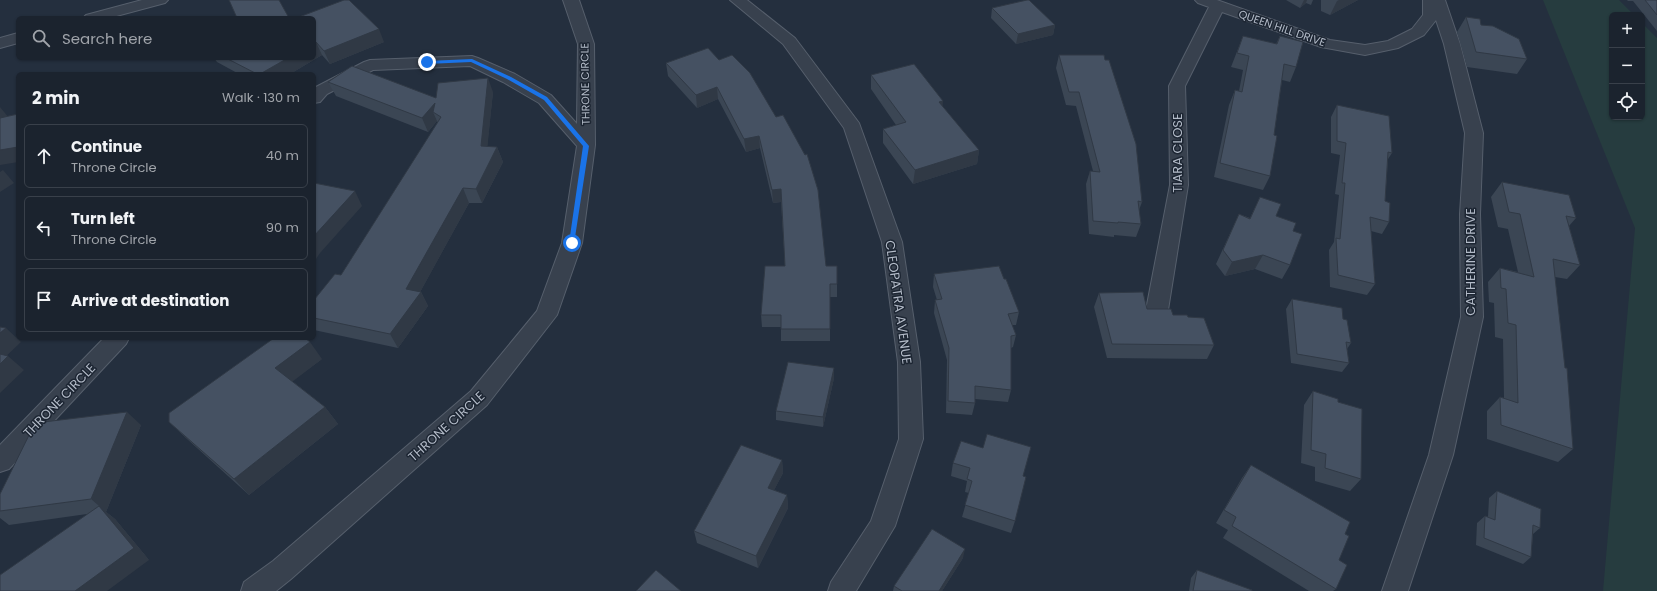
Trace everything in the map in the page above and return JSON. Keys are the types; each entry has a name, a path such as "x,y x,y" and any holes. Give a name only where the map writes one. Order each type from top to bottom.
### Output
{"street":[{"path":"99,16 160,0"},
{"name":"THRONE CIRCLE","path":"254,591 282,570 479,398 546,315 572,243 586,146 586,44 571,0"},
{"name":"CLEOPATRA AVENUE","path":"738,0 789,41 853,127 892,242 909,362 911,439 882,526 841,591"},
{"name":"QUEEN HILL DRIVE","path":"1210,2 1327,44 1365,50 1392,45 1418,32 1431,16 1431,0"},
{"name":"CATHERINE DRIVE","path":"1395,591 1441,455 1472,318 1470,214 1474,133 1452,44 1437,0"},
{"name":"TIARA CLOSE","path":"1157,310 1179,185 1177,86 1210,2"},
{"path":"0,43 16,39"},
{"name":"THRONE CIRCLE","path":"316,96 321,90 370,65 472,61 509,78 545,99 586,146"},
{"name":"THRONE CIRCLE","path":"0,461 116,340"}],"green space":[{"path":"1543,0 1619,0 1631,12 1609,12 1609,120 1645,120 1645,26 1657,38 1657,591 1603,591 1635,228"}],"building":[{"path":"229,0 279,0 288,16 236,16"},
{"path":"344,0 349,0 379,29 324,51 316,42 316,16 302,16"},
{"path":"1029,0 1055,25 1018,34 992,8"},
{"path":"1645,0 1657,0 1657,15"},
{"path":"1466,17 1480,19 1481,25 1493,26 1519,39 1527,59 1476,52"},
{"path":"1243,36 1277,44 1280,36 1303,42 1296,67 1284,64 1274,135 1277,136 1270,176 1220,163 1235,90 1242,92 1249,56 1237,53"},
{"path":"708,48 719,60 732,55 750,73 776,117 783,115 805,155 807,154 818,190 826,266 837,266 837,284 830,284 830,329 781,329 781,315 761,315 765,266 785,266 781,189 772,190 759,136 744,139 717,87 696,95 666,63"},
{"path":"1059,55 1104,55 1105,60 1109,60 1136,144 1142,202 1138,201 1141,224 1093,221 1090,171 1100,172 1079,92 1069,92"},
{"path":"230,60 284,60 264,72 253,72"},
{"path":"914,64 943,101 939,102 979,150 915,170 883,129 906,122 871,75"},
{"path":"352,66 436,98 438,83 488,78 481,146 497,147 476,189 463,188 406,289 421,292 390,334 316,318 316,298 335,274 341,275 441,117 433,112 435,103 422,118 328,82"},
{"path":"1337,105 1389,116 1392,153 1388,152 1385,201 1390,203 1389,222 1370,217 1375,284 1338,275 1336,238 1340,239 1345,183 1342,183 1346,143 1337,141"},
{"path":"16,114 16,147 0,150 0,118"},
{"path":"1502,182 1569,195 1576,218 1566,216 1580,265 1553,259 1565,368 1567,368 1573,449 1501,425 1500,397 1518,403 1516,325 1508,323 1506,289 1501,288 1500,268 1534,277 1520,214 1509,212"},
{"path":"316,183 355,191 316,234"},
{"path":"1260,197 1281,204 1276,216 1296,223 1293,231 1302,234 1290,265 1263,255 1232,262 1223,250 1239,214 1250,219"},
{"path":"999,266 1004,279 1006,279 1019,312 1008,314 1016,335 1011,336 1011,390 975,386 975,403 948,401 949,348 935,300 942,299 934,274"},
{"path":"1143,292 1147,309 1171,309 1173,315 1187,315 1188,317 1204,318 1214,345 1112,344 1099,293"},
{"path":"1292,299 1342,308 1343,319 1347,320 1351,343 1346,342 1349,363 1297,354"},
{"path":"0,327 6,328 0,333"},
{"path":"271,340 308,340 310,342 275,368 325,407 234,479 169,422 169,413"},
{"path":"0,354 8,356 0,364"},
{"path":"788,362 834,368 823,417 776,411"},
{"path":"1313,391 1338,399 1338,402 1362,409 1361,479 1325,468 1326,454 1311,450"},
{"path":"127,412 91,499 0,511 0,494 35,423"},
{"path":"987,434 1031,447 1023,476 1026,477 1015,521 965,505 972,481 967,479 970,468 953,463 961,441 983,448"},
{"path":"741,445 782,460 768,488 787,495 756,556 694,531"},
{"path":"1251,465 1350,522 1345,534 1349,536 1339,560 1347,565 1336,589 1232,526 1236,517 1224,510"},
{"path":"1497,491 1541,509 1540,528 1533,525 1531,557 1484,538 1485,516 1495,520"},
{"path":"99,506 134,548 75,591 0,591 0,575"},
{"path":"932,529 965,549 939,591 902,591 894,586"},
{"path":"656,570 681,591 636,591"},
{"path":"1197,570 1252,590 1252,591 1193,591"}],"route":[{"path":"427,62 472,61 509,78 545,99 586,146 572,243"}]}
